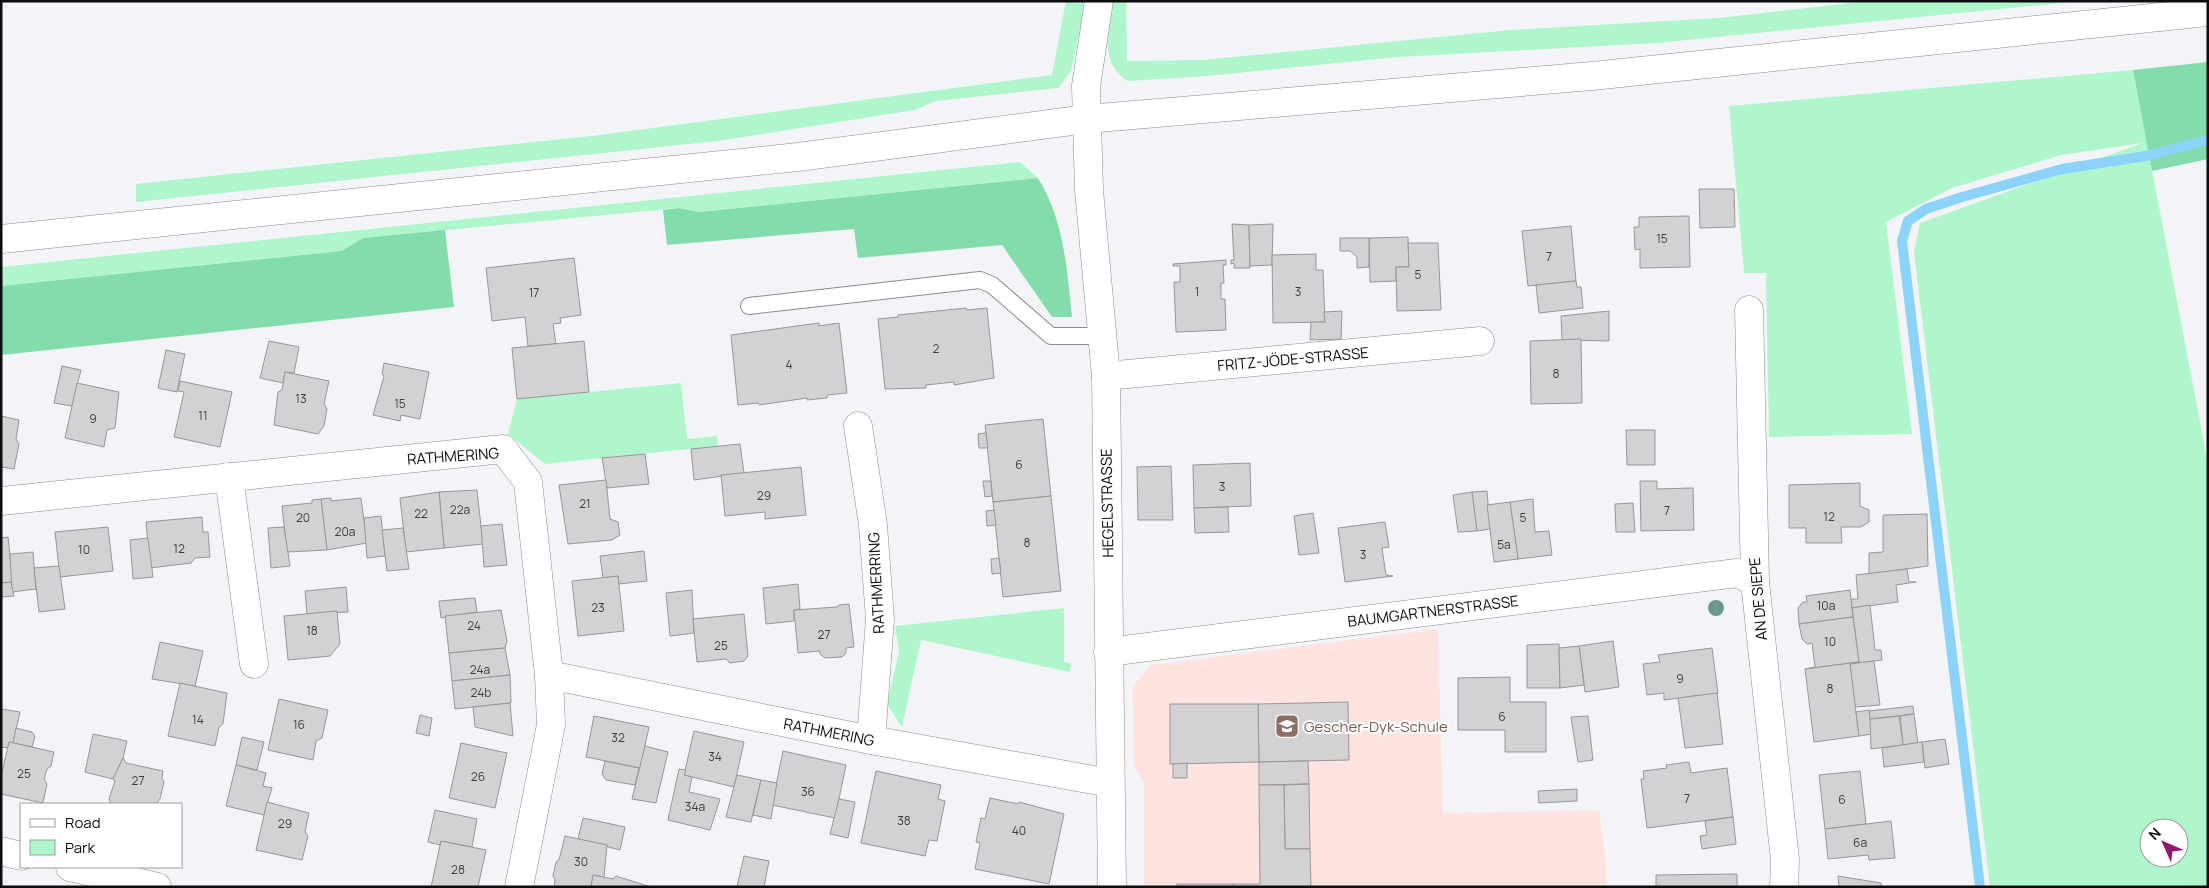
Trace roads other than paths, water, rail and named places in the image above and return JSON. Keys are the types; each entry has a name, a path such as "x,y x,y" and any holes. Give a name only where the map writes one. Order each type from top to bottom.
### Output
{"street":[{"name":"HEGELSTRASSE","path":"1099,1 1086,86 1089,190 1106,376 1112,887"},
{"path":"1,238 798,157 1087,119 1592,76 2208,12"},
{"name":"AN DE SIEPE","path":"1749,310 1755,582 1784,860 1784,887"},
{"name":"FRITZ-JÖDE-STRASSE","path":"1106,376 1480,342"},
{"name":"RATHMERRING","path":"858,426 873,525 880,618 871,740"},
{"name":"RATHMERING","path":"1,501 503,449 528,482 549,675 551,725 519,887"},
{"path":"229,477 254,664"},
{"name":"BAUMGARTNERSTRASSE","path":"1108,652 1737,573 1755,582"},
{"name":"RATHMERING","path":"549,675 871,740 1110,783"},
{"path":"1,851 20,856"},
{"path":"74,868 157,887"}],"lane":[{"path":"749,306 980,280 992,285 1051,336 1103,336"}],"waterway":[{"path":"1980,887 1902,241 1908,221 1926,209 2062,169 2146,156 2208,140"}],"place":[{"name":"Gescher-Dyk-Schule","path":"1287,726"}]}
